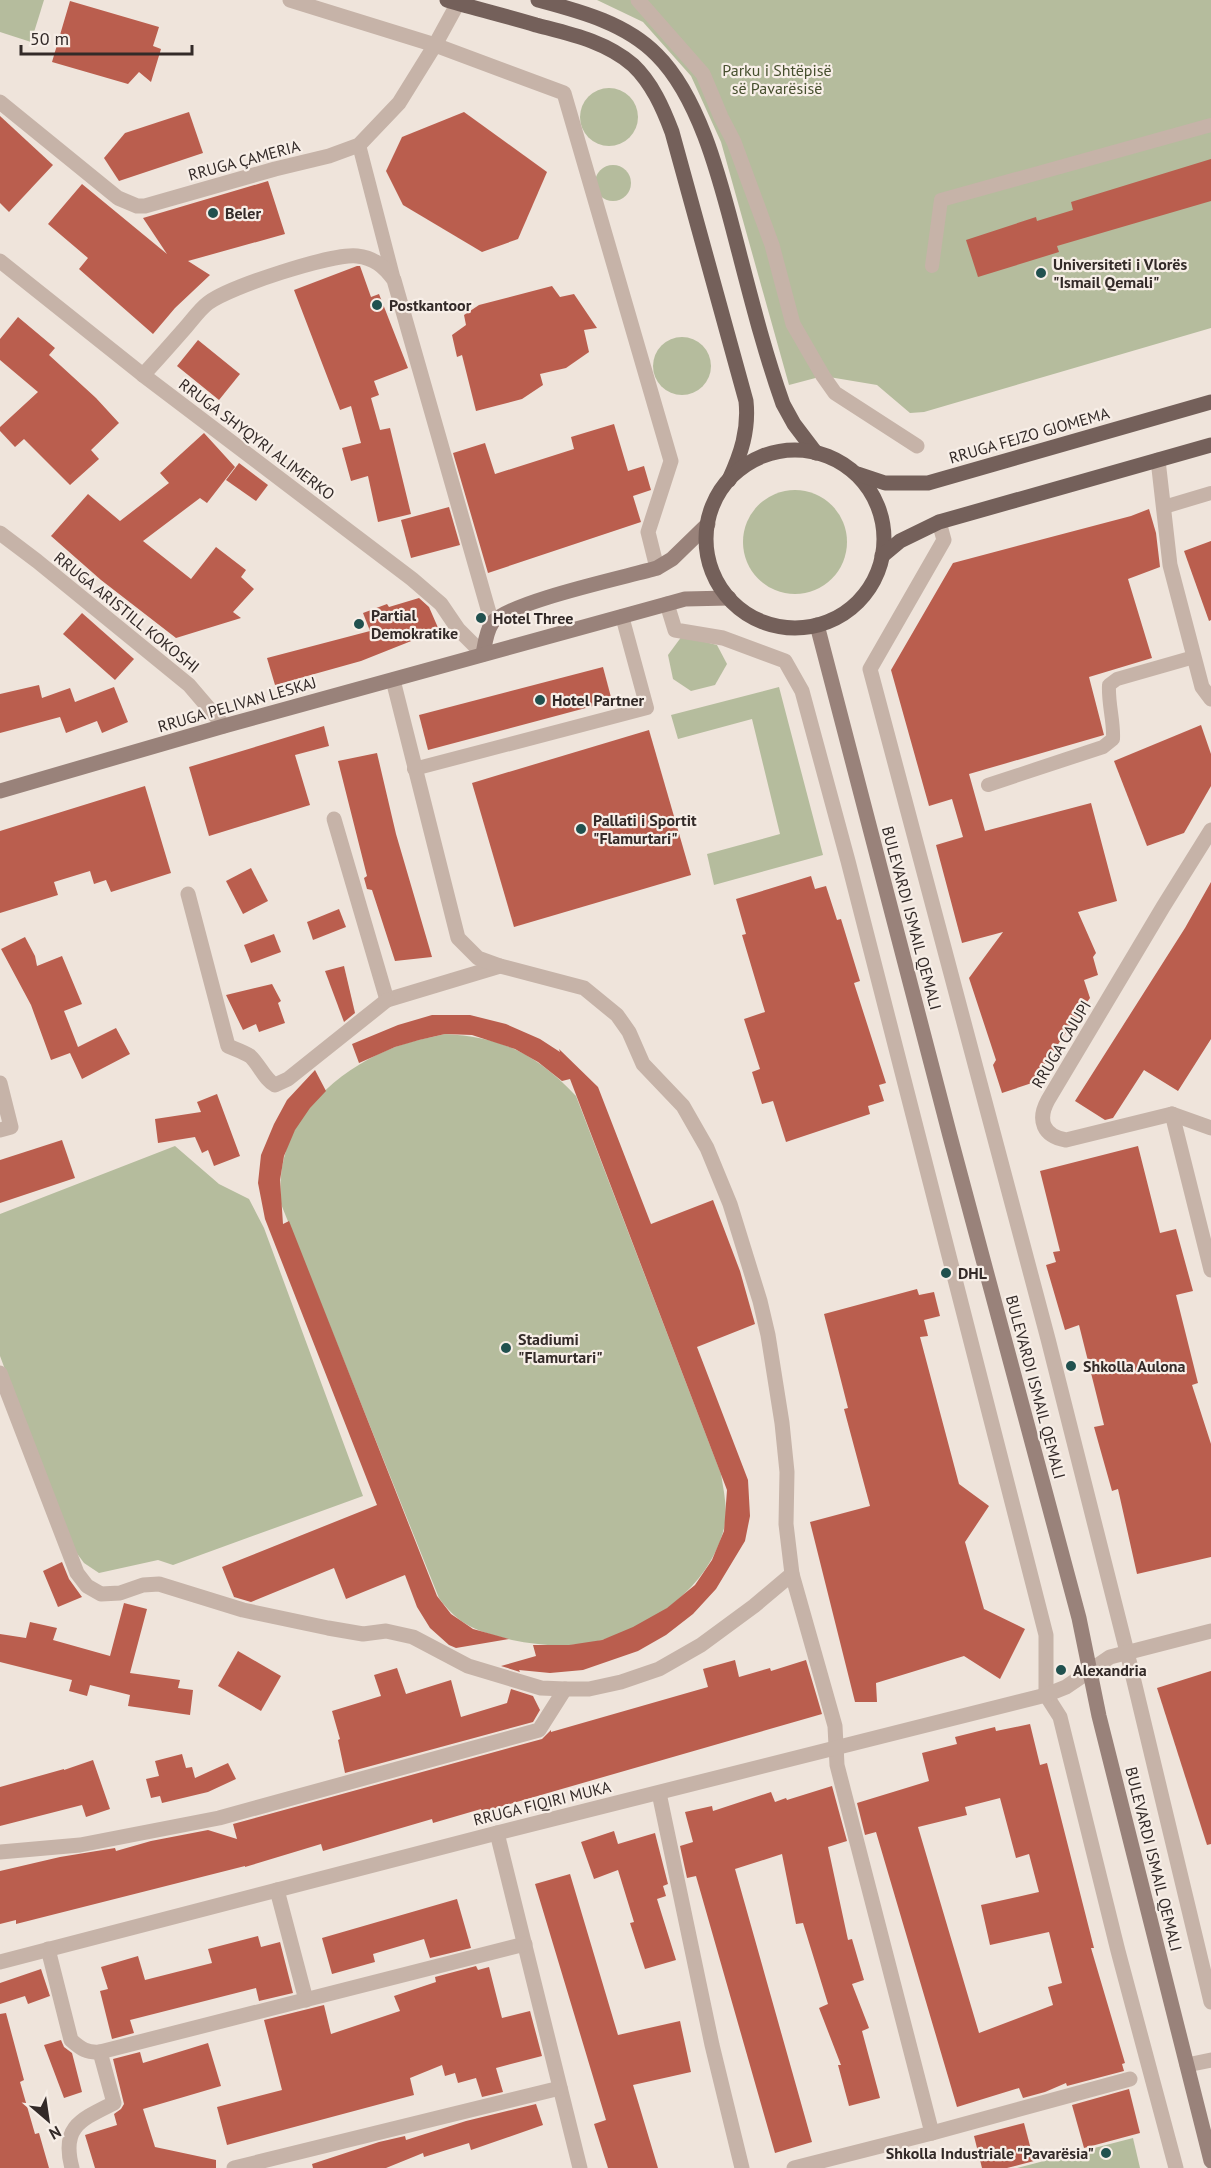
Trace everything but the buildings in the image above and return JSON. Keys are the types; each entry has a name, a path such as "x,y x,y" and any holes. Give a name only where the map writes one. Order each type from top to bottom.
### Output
{"main road":[{"path":"538,0 593,17 622,29 657,55 681,89 698,123 721,185 778,391 794,424 816,453"},
{"path":"456,1 592,40 615,51 634,66 650,86 663,108 672,132 746,401 748,418 744,441 729,480 715,501 708,524 706,537 714,576 729,598 747,614 769,624 793,628 817,625 840,615 860,600 874,579 882,556 884,530 872,494 855,474 844,464 816,453 801,451 769,454 741,469 729,480"},
{"name":"RRUGA FEJZO GJOMEMA","path":"855,474 885,483 928,483 1211,402"},
{"path":"882,556 900,541 939,522 1211,445"},
{"path":"483,654 486,637 492,623 501,615 534,602 657,568 672,559 708,524"},
{"name":"RRUGA PELIVAN LESKAJ","path":"0,791 224,726 685,599 729,598"},
{"name":"BULEVARDI ISMAIL QEMALI","path":"817,625 1079,1618 1089,1672 1211,2161"}],"street":[{"path":"290,0 435,45 564,93 671,460 648,532 657,568"},
{"path":"638,0 703,74 734,142 772,245 784,296 794,324 823,376 836,393 917,446"},
{"name":"RRUGA ÇAMERIA","path":"0,102 118,198 137,207 146,206 329,156 359,145 399,103 435,45 456,1"},
{"path":"143,375 206,304 222,294 240,286 339,256 357,256 375,260 394,280 492,623"},
{"name":"RRUGA SHYQYRI ALIMERKO","path":"0,261 143,375 412,579 441,604 458,629 483,654"},
{"path":"1158,460 1170,565 1202,687 1211,699"},
{"path":"939,522 944,540 870,669 992,1124 1127,1652 1211,2002"},
{"name":"RRUGA ARISTILL KOKOSHI","path":"0,533 189,685 224,726"},
{"path":"667,604 675,630 723,639 785,661 802,691 848,861 1046,1635 1046,1695 1060,1717 1118,1951 1176,2168"},
{"path":"393,680 458,938 478,958 584,988 617,1015 629,1032 643,1064 683,1106 707,1148 730,1204 768,1335 787,1472 786,1524 792,1574 835,1726 837,1765 932,2133"},
{"path":"334,819 387,1000"},
{"name":"RRUGA CAJUPI","path":"1172,1114 1066,1140 1055,1138 1047,1131 1042,1120 1043,1110 1048,1101 1211,830"},
{"path":"188,894 228,1046 248,1055 263,1070 270,1083 275,1085 288,1079 387,1000 500,966"},
{"path":"0,1083 6,1128"},
{"path":"1172,1114 1211,1128"},
{"path":"1172,1114 1211,1270"},
{"path":"1178,1136 1211,1128"},
{"path":"0,1373 77,1573 87,1586 101,1594 120,1593 143,1585 159,1584 243,1610 328,1628 363,1634 386,1630 412,1637 468,1666 541,1688 565,1689 599,1686 659,1670 701,1645 754,1606 792,1574"},
{"name":"RRUGA FIQIRI MUKA","path":"0,1962 837,1746 1046,1695 1066,1687 1110,1658 1211,1631"},
{"path":"0,1852 80,1845 219,1818 539,1730 565,1689"},
{"path":"659,1793 712,2045 742,2168"},
{"path":"497,1833 580,2168"},
{"path":"277,1890 306,2000"},
{"path":"48,1949 67,2030 71,2040 79,2048 89,2053 525,1944"},
{"path":"72,2168 67,2150 71,2132 83,2120 114,2103 100,2052"},
{"path":"1187,2065 1211,2060"},
{"path":"794,2168 1130,2079"},
{"path":"234,2168 560,2088"}],"lane":[{"path":"932,266 941,200 1211,125"},
{"path":"359,145 394,280"},
{"path":"1164,507 1211,493"},
{"path":"414,769 647,708 622,616"},
{"path":"988,785 1103,747 1113,739 1108,699 1109,685 1117,679 1194,657"}],"green space":[{"path":"0,0 44,0 31,42 0,32"},
{"name":"Parku i Shtëpisë së Pavarësisë","path":"597,0 1211,0 1211,328 924,412 910,413 877,385 823,376 789,385 721,142 691,76 643,22"},
{"path":"609,88 620,90 633,101 638,117 636,128 625,141 609,146 598,144 585,133 580,117 582,106 593,93"},
{"path":"613,165 626,170 631,183 626,196 613,201 600,196 595,183 600,170"},
{"path":"682,337 693,339 706,350 711,366 709,377 698,390 682,395 671,393 658,382 653,366 655,355 666,342"},
{"path":"795,490 815,494 832,505 843,522 847,542 843,562 832,579 815,590 795,594 775,590 758,579 747,562 743,542 747,522 758,505 775,494"},
{"path":"682,636 717,645 727,664 715,685 691,691 673,679 668,655"},
{"path":"779,687 823,855 714,885 707,854 780,834 752,719 678,739 671,715"},
{"name":"Stadiumi \"Flamurtari\"","path":"445,1034 484,1039 517,1050 547,1069 576,1096 721,1474 725,1525 716,1552 705,1570 692,1586 659,1614 622,1634 602,1640 579,1644 545,1645 500,1637 480,1631 462,1621 439,1598 281,1204 282,1170 290,1139 300,1121 326,1090 342,1076 377,1055 407,1043"},
{"path":"175,1146 219,1184 249,1199 264,1228 363,1496 173,1565 158,1560 99,1573 84,1563 70,1544 0,1356 0,1214"},
{"name":"Shkolla Industriale \"Pavarësia\"","path":"1133,2138 1140,2168 1017,2168"}],"place":[{"name":"Beler","path":"213,213"},
{"name":"Universiteti i Vlorës \"Ismail Qemali\"","path":"1041,273"},
{"name":"Postkantoor","path":"377,305"},
{"name":"Hotel Three","path":"481,618"},
{"name":"Partial Demokratike","path":"359,624"},
{"name":"Hotel Partner","path":"540,700"},
{"name":"Pallati i Sportit \"Flamurtari\"","path":"581,829"},
{"name":"DHL","path":"946,1273"},
{"name":"Stadiumi \"Flamurtari\"","path":"506,1348"},
{"name":"Shkolla Aulona","path":"1071,1366"},
{"name":"Alexandria","path":"1061,1670"},
{"name":"Shkolla Industriale \"Pavarësia\"","path":"1106,2153"}]}
